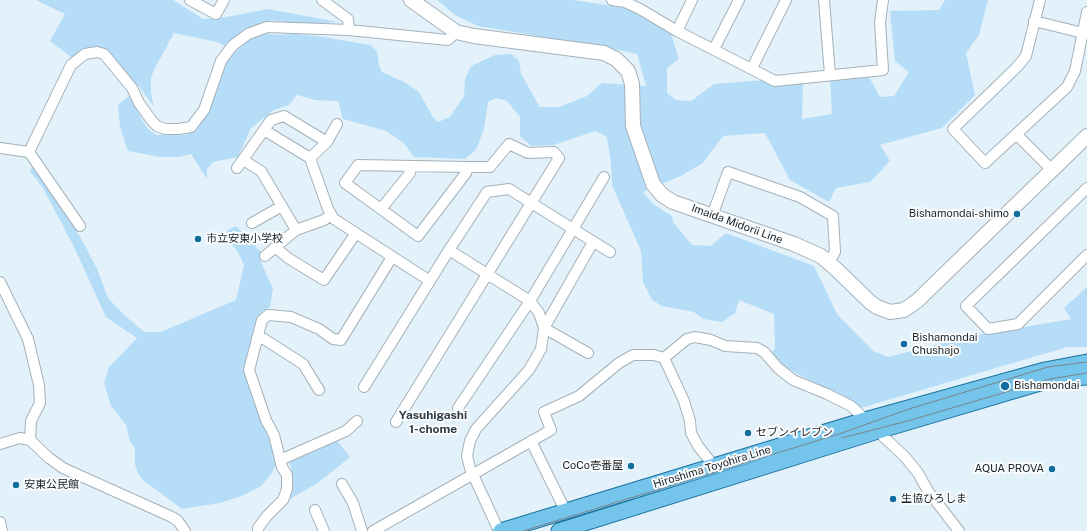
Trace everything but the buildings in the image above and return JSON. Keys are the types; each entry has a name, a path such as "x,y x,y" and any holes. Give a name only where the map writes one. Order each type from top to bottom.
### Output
{"main road":[{"name":"Imaida Midorii Line","path":"411,0 456,32 474,36 604,53 616,58 628,71 632,84 633,126 653,184 662,195 673,202 794,244 821,256 853,284 870,302 877,307 890,312 904,310 918,301 1087,136"},
{"name":"Hiroshima Toyohira Line","path":"500,531 865,420 1045,370 1087,362"},
{"name":"Hiroshima Toyohira Line","path":"568,530 878,432 1050,380 1087,376"}],"street":[{"path":"190,0 216,14 224,0"},
{"path":"322,0 348,19 349,30"},
{"path":"612,0 642,4 677,31 775,81 883,70 880,22 883,0"},
{"path":"677,31 692,0"},
{"path":"714,49 738,0"},
{"path":"752,68 786,0"},
{"path":"824,0 830,75"},
{"path":"1040,0 1026,56 1017,67 953,129 986,162 1067,87 1075,71 1087,12"},
{"path":"1034,21 1083,34"},
{"path":"29,152 71,65 85,54 97,52 104,54 132,88 139,103 152,121 157,126 165,129 178,129 191,127 204,110 221,61 232,46 248,34 267,27 349,30 448,40 456,32"},
{"path":"296,230 261,171 240,164 271,120 284,116 327,142"},
{"path":"310,158 327,142 337,124"},
{"path":"264,130 310,158 328,209 334,219 430,281"},
{"path":"1016,134 1052,170"},
{"path":"396,422 559,158 554,152 528,153 509,144 490,167 358,165 345,183 418,236 466,173 468,167"},
{"path":"0,148 29,152 80,226"},
{"path":"381,209 410,173 411,166"},
{"path":"712,216 728,172 800,197 833,216 835,252 829,262"},
{"path":"458,408 530,301 604,177"},
{"path":"1087,188 966,306 988,329 1018,324 1087,255"},
{"path":"364,387 487,192 509,189 610,252"},
{"path":"252,223 282,206"},
{"path":"265,256 296,230 324,220 331,215"},
{"path":"276,247 288,258 324,280 356,233"},
{"path":"500,531 473,474 467,456 470,441 476,429 529,370 541,349 544,328 593,242"},
{"path":"449,250 530,301 539,313 544,328 588,353"},
{"path":"258,531 258,528 266,517 283,500 287,489 287,475 282,467 274,435 266,420 249,370 262,320 268,315 291,317 319,329 334,339 341,340 392,257"},
{"path":"0,282 28,339 39,385 40,403 31,421 30,440"},
{"path":"664,358 686,339 695,337 711,340 725,346 757,348 764,352 778,368 793,380 851,406 905,457 918,473 928,491 959,531"},
{"path":"257,338 264,339 303,364 319,390"},
{"path":"373,531 551,430 544,412 579,396 619,362 633,355 654,355 664,358 684,401 690,422 691,433 713,467"},
{"path":"280,460 346,431 357,421"},
{"path":"0,444 20,438 30,440 49,458 63,468 172,517 178,521 185,531"},
{"path":"531,441 565,510"},
{"path":"342,484 353,504 362,531"},
{"path":"315,510 324,531"},
{"path":"0,522 2,531"}],"shaded area":[{"path":"36,0 173,0 203,19 227,17 268,9 338,22 301,24 272,20 246,28 225,46 217,42 174,33 151,77 151,93 154,107 138,85 132,82 112,56 71,57 50,41 65,14"},
{"path":"437,0 573,0 626,8 671,34 679,59 667,68 667,93 676,100 691,101 714,84 765,80 803,84 802,119 832,114 830,80 869,77 880,97 894,96 909,72 895,61 890,11 939,10 945,0 988,0 979,35 966,53 975,95 942,128 880,145 890,161 870,182 836,188 829,202 790,180 765,133 723,136 703,163 681,176 643,192 653,204 672,216 673,222 692,245 711,246 726,233 814,266 837,314 873,351 888,357 966,337 1071,319 1064,308 1087,287 1087,347 1067,347 861,408 783,366 771,352 775,349 774,314 739,300 735,313 722,322 703,319 694,312 662,306 652,300 643,282 641,251 612,185 607,137 595,131 554,145 531,146 520,136 520,117 507,101 496,98 488,102 484,129 476,150 465,159 414,157 404,143 386,131 343,119 338,101 315,100 297,95 289,105 274,110 251,128 238,157 213,162 207,169 207,179 191,154 179,157 160,157 128,151 120,127 118,105 129,96 147,128 156,135 185,135 197,130 203,120 228,59 249,39 263,33 324,37 370,45 377,51 379,65 382,72 404,82 419,92 432,116 438,122 450,117 464,96 465,79 471,66 495,55 511,54 519,61 521,74 540,107 559,107 587,96 602,83 646,86 637,54 610,48 478,26 455,15"},
{"path":"33,166 81,238 97,269 108,298 123,314 144,332 161,332 236,300 244,265 238,252 226,237 228,230 236,226 263,254 261,262 273,289 270,307 261,312 252,338 245,373 278,462 271,474 261,486 244,495 220,503 182,509 143,480 138,474 135,464 135,448 130,442 126,425 111,406 104,383 109,367 137,338 106,317 74,247 43,188 30,171"},
{"path":"335,438 350,457 319,482 290,499 288,471 292,469 288,460"}],"tram line":[{"path":"523,531 839,434 909,409 1048,367 1087,362"},
{"path":"842,438 911,420 1050,379 1087,373"}],"place":[{"name":"Bishamondai-shimo","path":"1017,214"},
{"name":"市立安東小学校","path":"198,239"},
{"name":"Bishamondai Chushajo","path":"904,344"},
{"name":"Bishamondai","path":"1005,386"},
{"name":"セブンイレブン","path":"748,433"},
{"name":"CoCo壱番屋","path":"631,466"},
{"name":"AQUA PROVA","path":"1052,469"},
{"name":"安東公民館","path":"16,485"},
{"name":"生協ひろしま","path":"893,499"}],"district":[{"name":"Yasuhigashi 1-chome","path":"433,422"}]}
